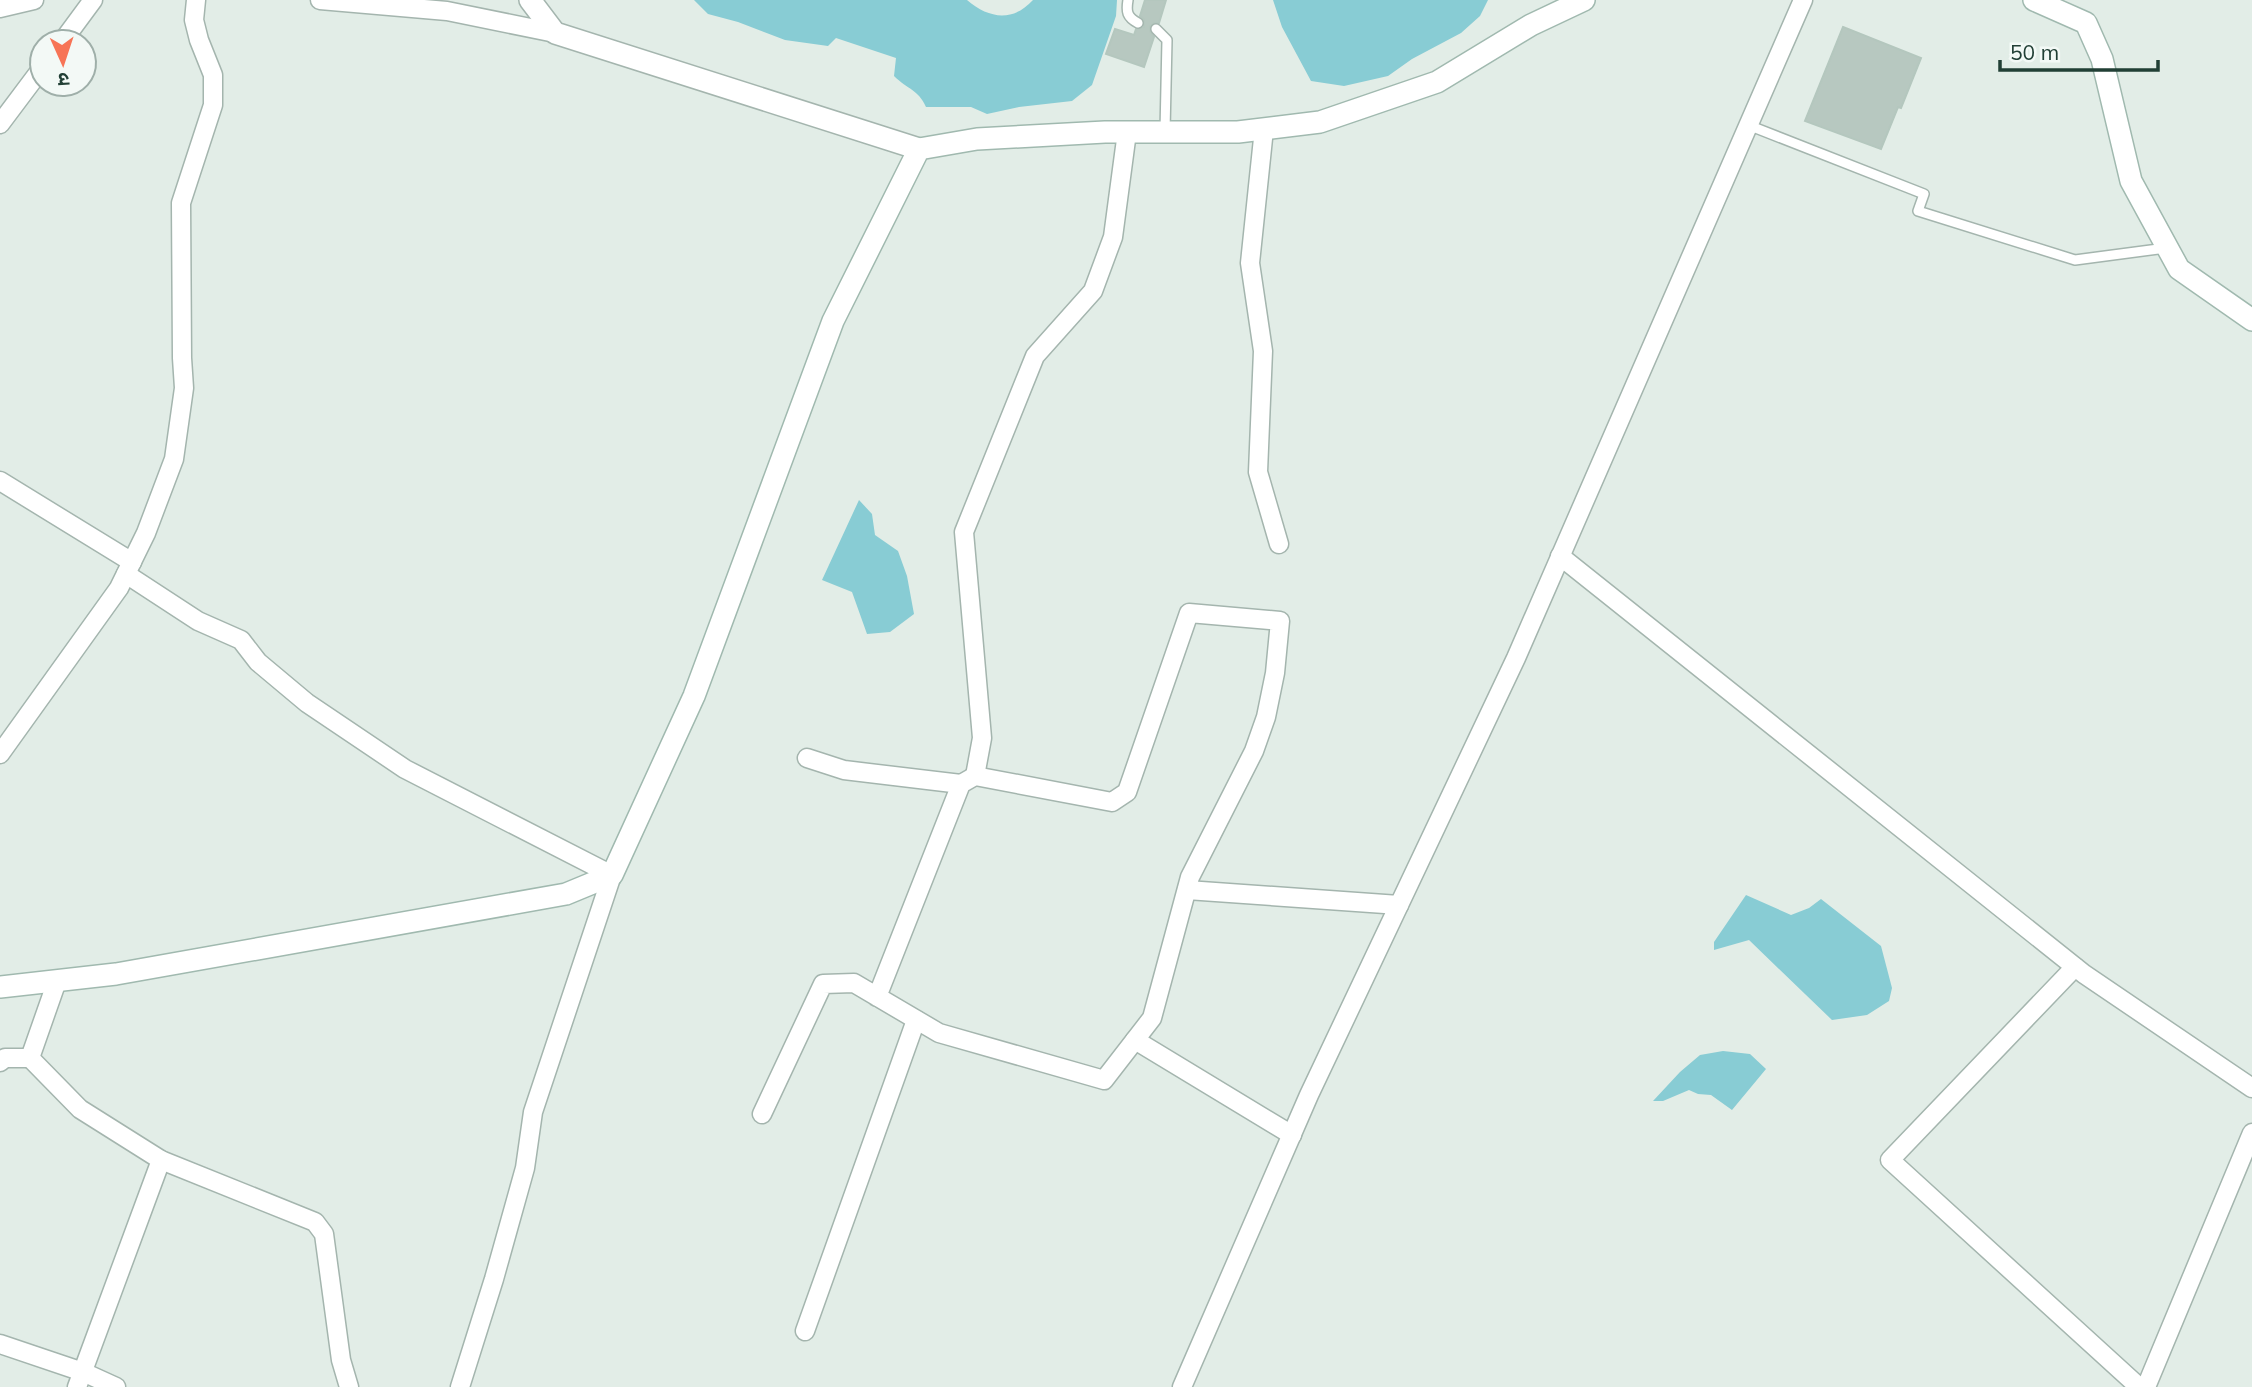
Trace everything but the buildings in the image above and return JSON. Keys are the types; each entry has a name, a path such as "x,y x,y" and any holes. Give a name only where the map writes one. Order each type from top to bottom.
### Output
{"main road":[{"path":"530,0 555,33 919,149 977,139 1127,132 1238,132 1320,122 1437,82 1564,5 1584,0"},
{"path":"2034,0 2086,23 2102,59 2132,181 2179,269 2252,320"},
{"path":"0,987 116,974 566,894 612,875 694,696 834,321 919,149"}],"street":[{"path":"0,8 34,0"},
{"path":"72,28 93,0"},
{"path":"0,754 119,587 146,533 174,458 184,388 181,202 213,105 213,75 194,20 196,0"},
{"path":"320,0 447,11 555,33"},
{"path":"1182,1387 1292,1135 1516,658 1803,0"},
{"path":"0,124 28,87"},
{"path":"1264,129 1250,263 1263,351 1258,472 1279,544"},
{"path":"877,997 968,780 982,738 964,532 1035,356 1093,291 1113,237 1127,132"},
{"path":"0,481 129,568 198,621 241,640 258,662 307,703 405,769 612,875 533,1112 524,1168 494,1279 460,1387"},
{"path":"1560,556 2075,967 2252,1088"},
{"path":"762,1114 823,984 854,983 939,1034 1104,1080 1152,1018 1190,877 1254,751 1266,717 1275,673 1280,621 1189,613 1127,792 1112,802 968,780 844,770 807,758"},
{"path":"1186,890 1399,905"},
{"path":"2075,967 1890,1160 2139,1387"},
{"path":"30,1058 57,981"},
{"path":"805,1331 916,1020"},
{"path":"1135,1040 1292,1135"},
{"path":"0,1062 5,1058 30,1058 80,1109 161,1160 315,1222 324,1234 341,1360 349,1387"},
{"path":"2146,1387 2252,1133"},
{"path":"80,1380 161,1160"},
{"path":"0,1344 80,1380 116,1387"}],"lane":[{"path":"1128,0 1126,11 1129,18 1138,23"},
{"path":"1157,29 1167,40 1165,132"},
{"path":"1748,125 1923,194 1917,211 2076,260 2167,248"}],"water":[{"path":"694,0 967,0 992,14 1009,15 1033,0 1117,0 1116,16 1092,85 1072,101 987,114 971,107 926,107 916,93 894,76 896,58 836,38 828,46 785,40 708,14"},
{"path":"1273,0 1488,0 1480,16 1461,33 1412,59 1388,76 1344,86 1311,81 1282,27"},
{"path":"859,500 872,514 875,535 898,551 907,576 914,614 890,632 867,634 852,592 822,580"},
{"path":"1746,895 1791,915 1809,908 1821,899 1881,946 1892,988 1889,1001 1867,1015 1832,1020 1749,940 1714,950 1714,942"},
{"path":"1723,1051 1750,1054 1766,1069 1732,1110 1711,1095 1689,1090 1663,1101 1653,1101 1700,1055"}]}
